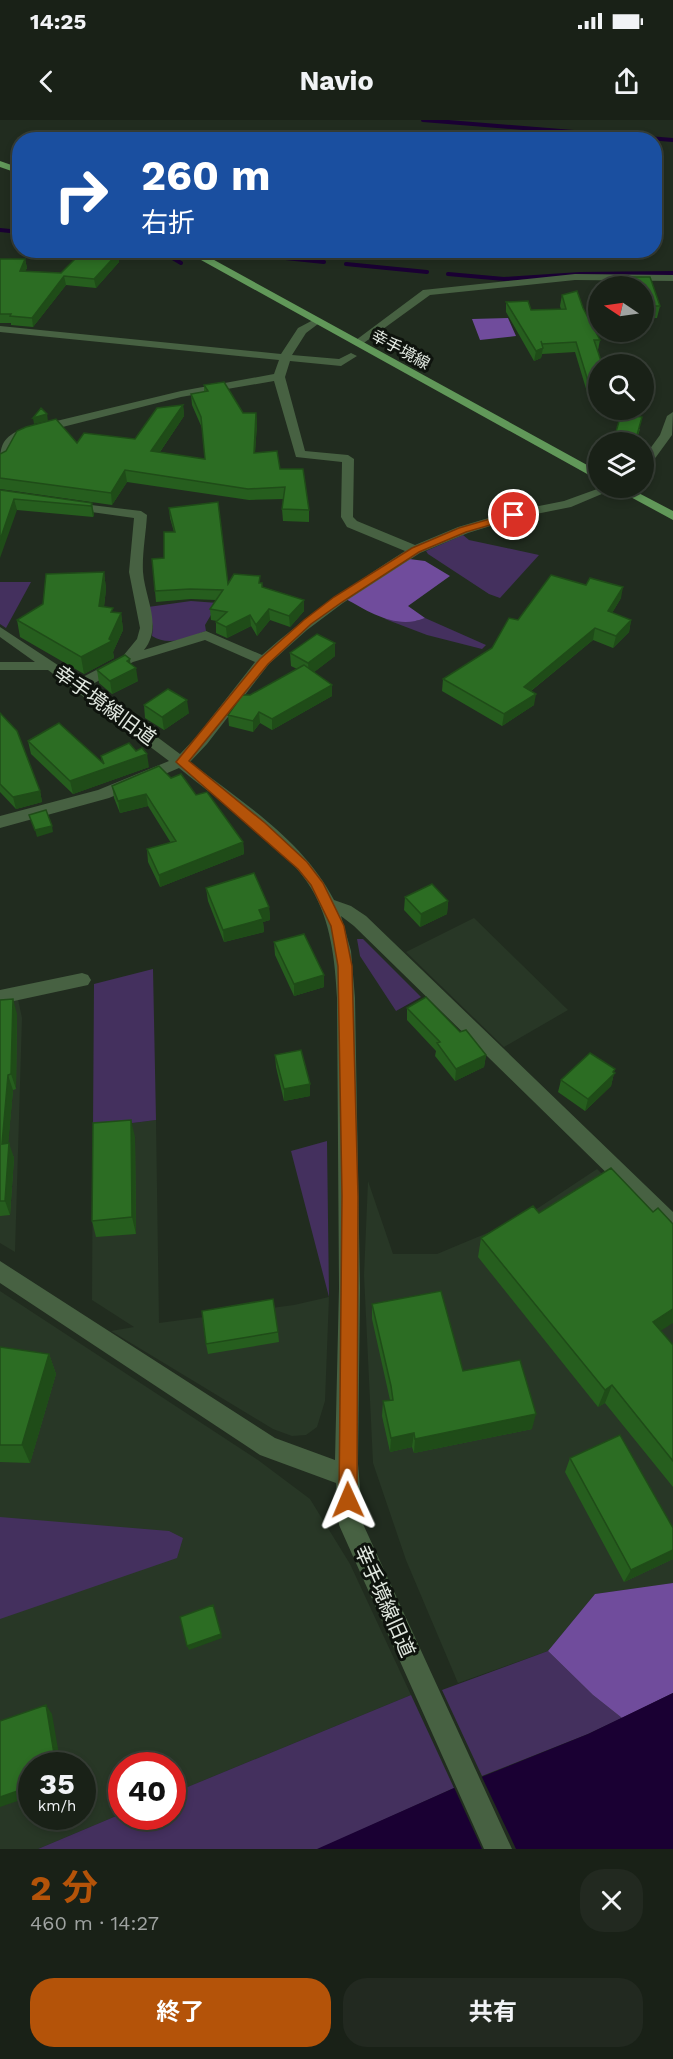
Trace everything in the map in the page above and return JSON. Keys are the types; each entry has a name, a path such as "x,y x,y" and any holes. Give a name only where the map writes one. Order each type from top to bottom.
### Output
{"main road":[{"name":"幸手境線","path":"203,258 588,470"},
{"path":"639,498 673,516"}],"street":[{"path":"357,343 427,292 575,277 673,278"},
{"path":"318,321 302,328 285,357 279,377 300,454 348,459 346,517 352,524 415,550"},
{"path":"0,329 341,363 351,356"},
{"path":"0,461 10,440 23,433 181,394 279,377"},
{"path":"654,451 666,435 673,416"},
{"path":"0,822 103,794 182,762 264,661 302,627 338,600 415,550 463,530 514,515 567,504 588,496"},
{"path":"58,503 141,515 136,572 147,628 144,640 128,659"},
{"name":"幸手境線旧道","path":"0,632 79,685 182,762 260,826 303,866 317,883 337,926 345,966 350,1196 347,1476 351,1524 498,1849"},
{"path":"79,685 128,659 206,635 264,661"},
{"path":"0,666 53,666"},
{"path":"328,905 345,910 360,921 673,1225"},
{"path":"0,997 82,980"},
{"path":"0,1271 268,1447 347,1476"}],"shaded area":[{"path":"508,318 516,336 480,340 472,319"},
{"path":"463,535 469,540 539,555 500,598 489,594 426,551"},
{"path":"409,559 425,561 450,576 408,606 425,618 415,621 394,621 374,614 346,599"},
{"path":"0,582 31,582 6,628 0,624"},
{"path":"191,601 218,603 205,625 206,631 172,641 152,636 153,626 148,607"},
{"path":"425,618 486,645 482,649 427,635 385,619 416,621"},
{"path":"474,918 568,1010 504,1047 406,952"},
{"path":"357,939 363,939 421,997 396,1011 360,956"},
{"path":"153,969 156,1120 93,1128 94,984"},
{"path":"18,999 22,1018 15,1252 0,1243 0,1002"},
{"path":"156,1120 159,1323 294,1305 329,1297 325,1401 317,1427 306,1435 292,1436 273,1429 111,1331 134,1327 92,1300 93,1128"},
{"path":"327,1141 329,1297 291,1151"},
{"path":"597,1169 673,1243 673,1583 595,1594 548,1651 458,1683 406,1560 373,1463 364,1275 368,1181 393,1254 437,1254 523,1218"},
{"path":"0,1291 258,1460 310,1499 350,1564 411,1695 186,1788 186,1752 108,1752 108,1819 96,1825 96,1752 18,1752 18,1830 83,1830 38,1849 0,1849"},
{"path":"0,1517 169,1531 183,1538 177,1558 0,1619"},
{"path":"673,1583 673,1693 622,1718 593,1695 548,1651 595,1594"},
{"path":"548,1651 593,1695 622,1718 482,1776 442,1690"},
{"path":"673,1693 673,1849 317,1849 454,1788 588,1734"},
{"path":"411,1695 454,1788 319,1849 38,1849 83,1830 96,1830 96,1825 108,1819 108,1830 186,1830 186,1788"}],"pier":[{"path":"480,1773 516,1849 482,1849 453,1785"}],"building":[{"path":"76,258 113,258 94,279 64,276 32,318 0,314 0,259 25,259 20,271 61,273"},
{"path":"654,289 660,306 654,306"},
{"path":"577,291 588,317 588,342 595,342 599,354 588,354 588,381 576,342 542,344 541,341 543,348 536,351 506,302 528,301 531,310 566,309 562,295"},
{"path":"224,382 243,413 256,413 254,453 277,451 280,469 303,469 309,510 282,509 285,487 248,489 125,470 111,493 0,478 0,454 6,451 17,431 26,427 56,419 77,443 84,433 135,439 157,408 183,405 151,451 205,459 201,417 191,394 208,391 204,385"},
{"path":"41,408 47,414 33,418"},
{"path":"619,420 641,420 638,432 616,432"},
{"path":"0,490 92,503 91,506 14,499 0,540"},
{"path":"218,502 228,584 234,574 260,576 259,583 262,583 262,587 304,600 289,616 269,609 256,625 250,615 226,627 216,622 227,612 210,609 223,590 155,591 152,559 164,558 164,532 175,532 169,508"},
{"path":"104,572 99,606 113,608 111,612 121,613 109,639 112,641 81,657 17,620 43,604 46,574"},
{"path":"551,575 586,585 590,578 623,587 608,611 631,620 616,636 595,628 524,687 536,694 504,714 443,679 492,648 509,618 518,620"},
{"path":"317,634 335,643 308,663 290,653"},
{"path":"125,655 130,659 127,661 136,668 110,681 97,670"},
{"path":"304,665 332,685 272,719 259,712 253,721 228,715 242,695 250,695"},
{"path":"168,689 187,700 162,717 144,705"},
{"path":"0,713 17,731 40,791 13,797 0,784"},
{"path":"59,723 104,764 101,756 129,743 136,751 142,748 147,754 70,781 28,741"},
{"path":"159,766 171,778 181,774 196,795 207,792 243,842 159,875 147,849 176,841 146,794 118,801 112,786"},
{"path":"46,810 52,826 35,830 29,815"},
{"path":"254,873 269,907 259,910 263,919 223,930 206,888"},
{"path":"432,884 448,901 421,914 405,897"},
{"path":"304,934 324,975 294,984 274,942"},
{"path":"426,997 460,1032 466,1030 486,1055 456,1069 437,1043 440,1042 407,1008"},
{"path":"13,999 11,1074 8,1075 2,1144 9,1143 5,1201 0,1201 0,1000"},
{"path":"301,1050 310,1084 284,1089 275,1055"},
{"path":"590,1053 615,1069 613,1072 615,1073 588,1099 561,1080"},
{"path":"131,1120 132,1217 92,1221 93,1123"},
{"path":"611,1168 653,1212 658,1208 673,1224 673,1309 653,1322 673,1345 673,1461 612,1385 605,1390 481,1238 533,1206 539,1213"},
{"path":"441,1291 463,1371 520,1360 536,1414 415,1439 414,1433 391,1438 383,1401 393,1400 372,1304"},
{"path":"273,1299 278,1332 206,1344 202,1311"},
{"path":"0,1347 49,1354 22,1445 0,1445"},
{"path":"620,1435 673,1528 673,1550 631,1570 570,1458"},
{"path":"213,1605 221,1634 187,1646 180,1617"},
{"path":"46,1705 54,1752 18,1752 18,1791 0,1797 0,1721"}],"waterway":[{"path":"423,120 573,132"},
{"path":"662,139 673,140"},
{"path":"0,230 12,231"},
{"path":"173,258 181,263"},
{"path":"285,258 324,262"},
{"path":"346,264 427,272"},
{"path":"448,274 504,279 580,274 673,273"}],"route":[{"path":"348,1500 350,1196 345,966 342,947 337,926 328,905 317,883 303,866 260,826 182,762 264,661 308,622 415,550 463,530 514,515"}]}
